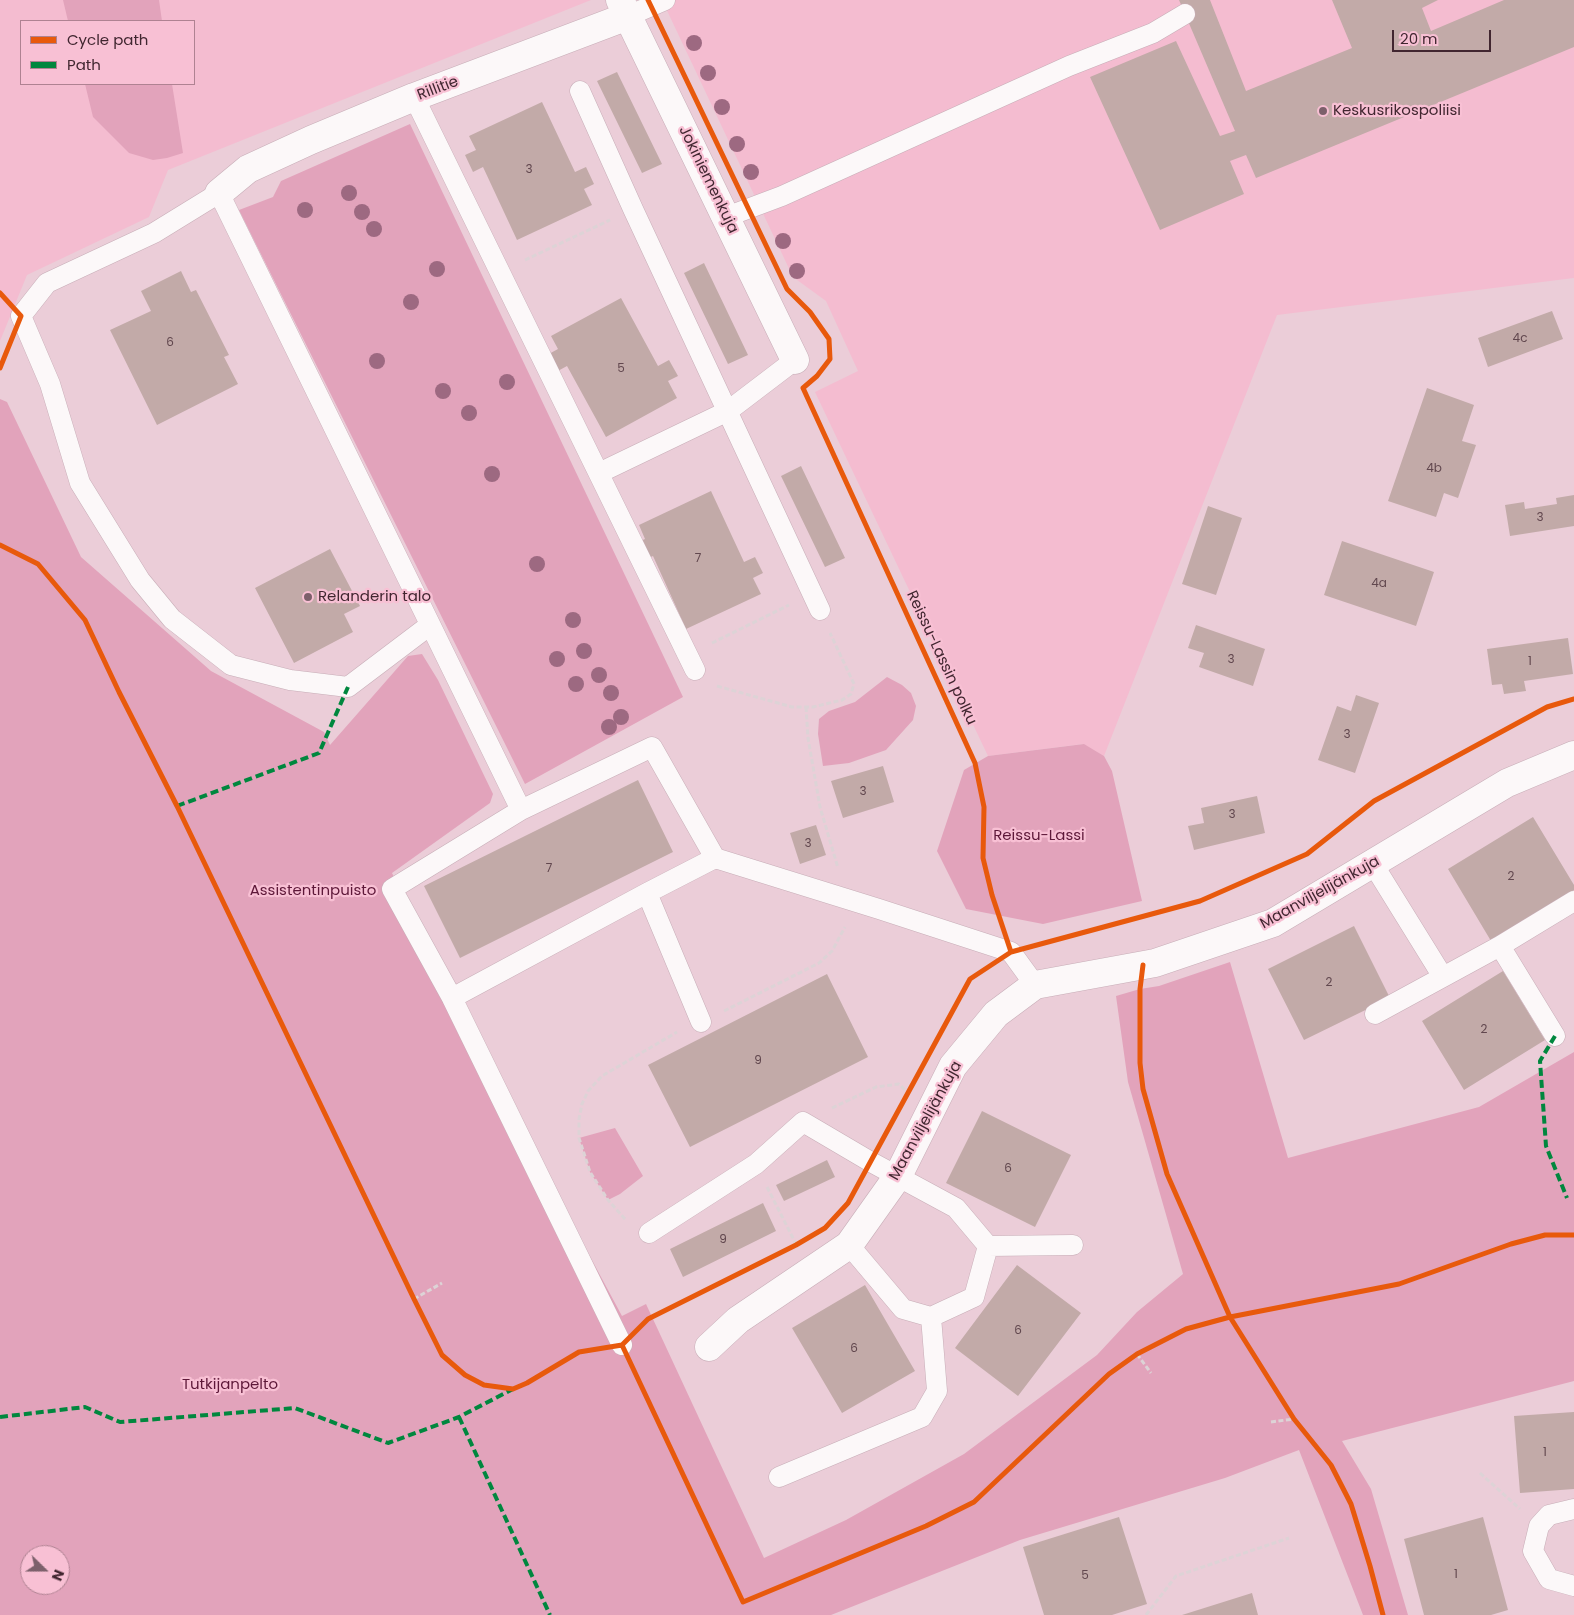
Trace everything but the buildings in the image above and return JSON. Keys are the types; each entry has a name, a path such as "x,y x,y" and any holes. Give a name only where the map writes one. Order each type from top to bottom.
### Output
{"street":[{"name":"Rillitie","path":"219,194 248,170 311,140 624,8"},
{"name":"Jokiniemenkuja","path":"624,8 795,360"},
{"name":"Maanviljelijänkuja","path":"709,1347 738,1320 849,1245 898,1176 953,1066 996,1014 1036,985 1155,963 1273,923 1507,784 1574,755"}],"lane":[{"name":"Rillitie","path":"624,8 665,0"},
{"path":"726,217 782,196 1069,66 1153,33 1185,14"},
{"path":"580,91 816,601"},
{"path":"414,98 691,663"},
{"path":"430,626 348,687 290,680 231,665 172,619 140,580 80,483 50,384 21,316 48,283 154,233 219,194 521,810"},
{"path":"599,473 728,411 795,360"},
{"path":"622,1345 452,998 392,889 521,810 652,747 715,858 1011,952 1036,985"},
{"path":"452,998 715,858"},
{"path":"1373,864 1443,977"},
{"path":"647,893 701,1022"},
{"path":"1374,1014 1500,946 1574,901"},
{"path":"1500,946 1555,1036"},
{"path":"649,1233 756,1164 803,1122 870,1162 956,1208 988,1246"},
{"path":"849,1245 903,1309 931,1317 974,1297 988,1246"},
{"path":"988,1246 1073,1245"},
{"path":"779,1477 922,1417 937,1391 931,1317"},
{"path":"1574,1509 1549,1515 1539,1526 1533,1551 1549,1579 1574,1586"}],"path":[{"path":"500,272 633,209"},
{"path":"816,601 854,684 851,694 842,700 813,707 792,707 713,685 703,680 691,663 816,601"},
{"path":"740,1004 819,963 832,951 853,901 820,807 808,738 806,707"},
{"path":"649,1233 629,1223 608,1200 590,1172 579,1138 579,1118 582,1104 588,1091 602,1076 680,1030"},
{"path":"803,1122 876,1087 899,1084 908,1093"},
{"path":"904,1101 913,1084"},
{"path":"756,1164 796,1245"},
{"path":"787,1249 803,1241"},
{"path":"410,1290 415,1302 442,1283"},
{"path":"1130,1359 1145,1350"},
{"path":"1137,1354 1151,1373"},
{"path":"1289,1411 1300,1427"},
{"path":"1271,1422 1294,1419"},
{"path":"1480,1474 1539,1526"},
{"path":"1146,1615 1176,1576 1289,1538"}],"shaded area":[{"path":"0,0 591,0 168,170 149,217 27,275 0,341"},
{"path":"662,0 1574,0 1574,278 1277,315 1104,756 1083,744 988,756 815,392 858,371 826,301 793,277"}],"green space":[{"path":"63,0 159,0 162,20 68,20"},
{"path":"85,85 172,85 183,153 153,160 129,153 93,117"},
{"path":"410,124 683,697 525,784 239,210 273,197 281,181"},
{"path":"0,399 7,402 81,557 211,671 324,732 330,745 408,656 422,654 438,680 493,794 490,803 392,873 467,1028 622,1316 646,1304 764,1558 846,1520 964,1454 1097,1355 1137,1312 1183,1274 1128,1082 1116,996 1159,986 1230,962 1288,1158 1479,1107 1574,1052 1574,1381 1342,1441 1371,1489 1408,1615 1363,1615 1299,1450 1225,1478 1020,1540 831,1615 0,1615"},
{"path":"887,677 902,685 911,693 916,706 913,720 886,750 849,763 823,766 818,734 819,719 829,711 855,702"},
{"name":"Reissu-Lassi","path":"1084,744 1104,756 1112,771 1142,901 1043,924 966,909 937,851 964,770 988,756"},
{"path":"615,1128 643,1176 620,1194 608,1200 590,1172 579,1138"}],"marked path":[{"path":"177,806 319,753 348,687"},
{"path":"1555,1036 1540,1061 1546,1146 1567,1198"},
{"path":"0,1417 85,1407 120,1422 295,1408 388,1443 459,1417 513,1389"},
{"path":"459,1417 550,1615"}],"cycle path":[{"name":"Reissu-Lassin polku","path":"648,0 787,289 810,312 829,339 830,359 817,376 803,388 975,763 984,807 983,858 992,895 1011,952"},
{"path":"0,293 21,316 0,368"},
{"path":"0,545 38,564 85,620 442,1355 465,1375 484,1385 513,1389 527,1383 579,1352 622,1345 648,1319 796,1245 825,1228 848,1203 970,979 1011,952 1200,901 1307,854 1374,801 1547,707 1574,699"},
{"path":"1143,965 1140,989 1140,1063 1143,1089 1167,1174 1230,1317 1294,1419 1331,1465 1351,1504 1383,1615"},
{"path":"622,1345 743,1602 926,1526 974,1502 1109,1374 1137,1354 1186,1329 1230,1317 1399,1284 1511,1244 1545,1235 1574,1235"}],"place":[{"name":"Keskusrikospoliisi","path":"1323,111"},
{"name":"Relanderin talo","path":"308,597"}],"park label":[{"name":"Assistentinpuisto","path":"313,891"},
{"name":"Tutkijanpelto","path":"230,1385"}]}
